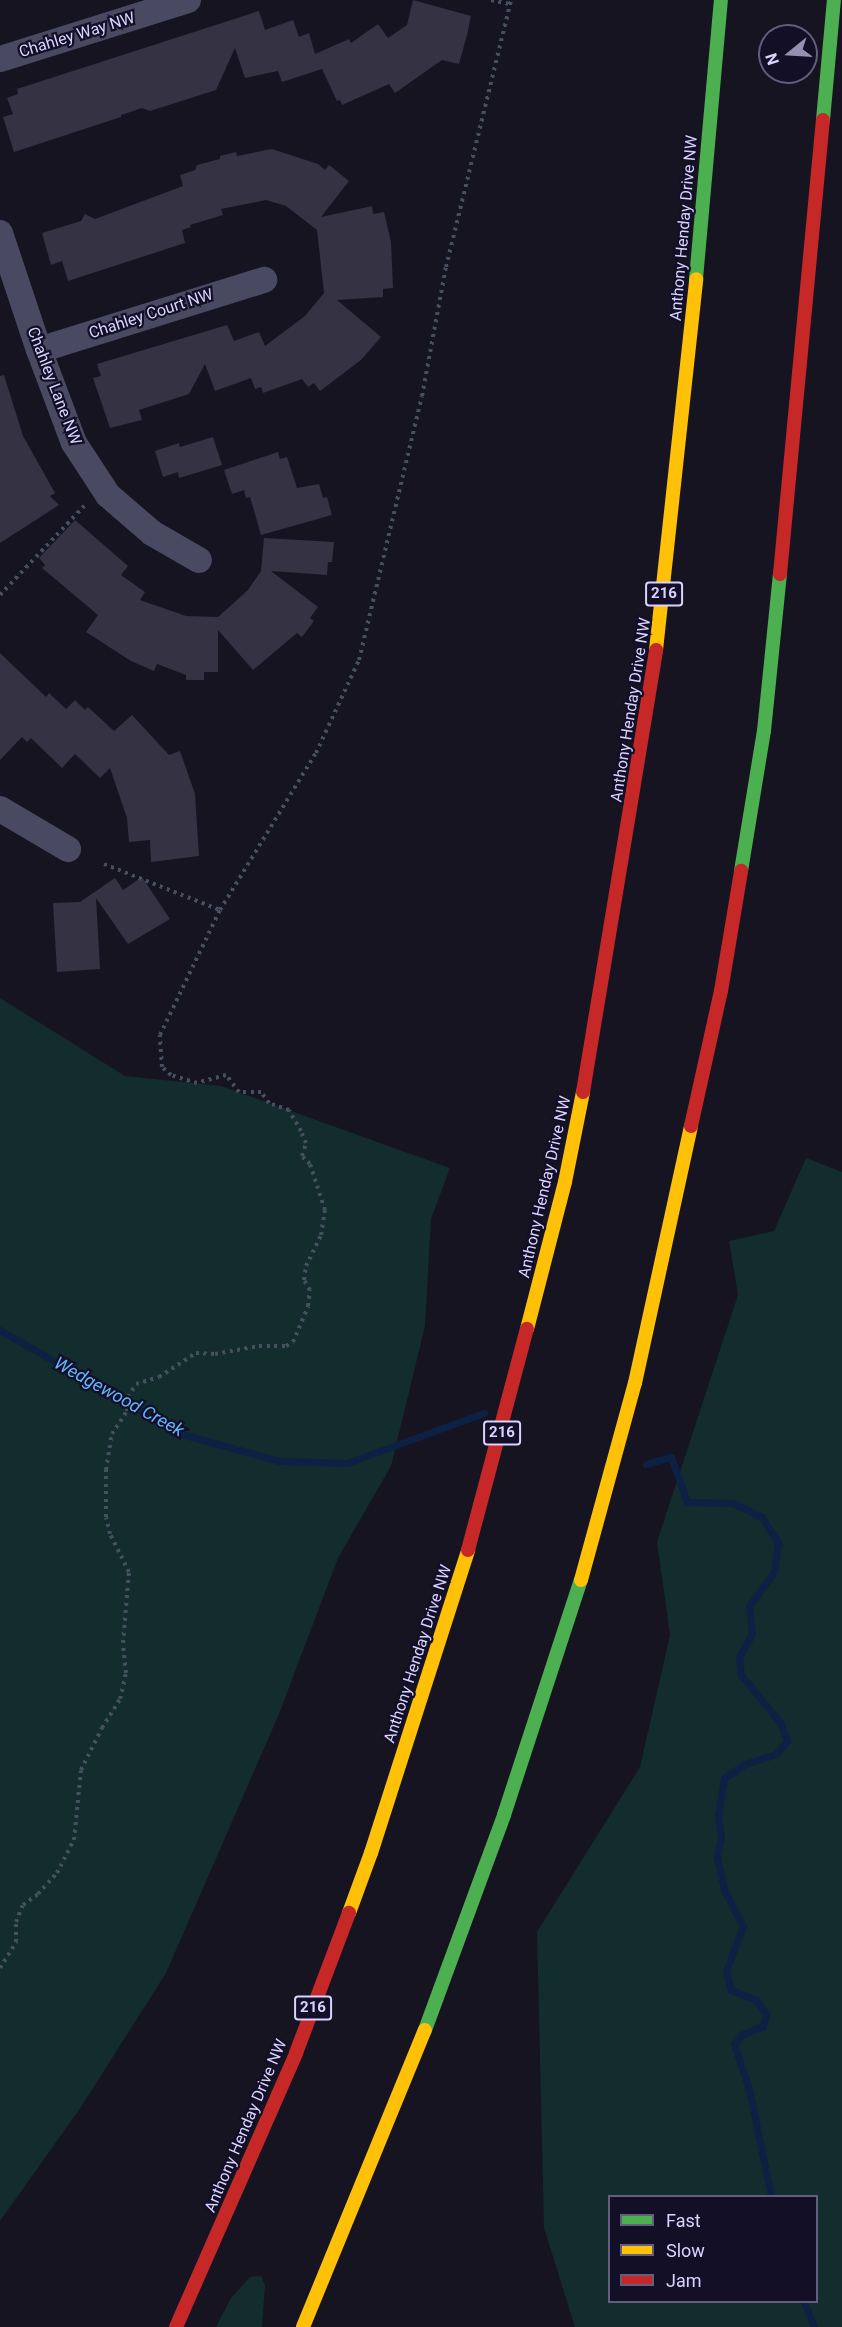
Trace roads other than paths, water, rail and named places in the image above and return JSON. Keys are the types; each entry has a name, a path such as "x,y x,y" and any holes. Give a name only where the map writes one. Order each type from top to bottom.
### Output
{"highway":[{"name":"Anthony Henday Drive NW","path":"176,2327 297,2053 371,1853 428,1681 500,1440 565,1182 596,1025 661,619 694,304 721,0"},
{"path":"303,2327 426,2029 504,1815 592,1545 635,1383 721,991 764,731 798,404 834,0"},
{"path":"798,404 826,243"}],"street":[{"name":"Chahley Way NW","path":"0,59 188,0"},
{"name":"Chahley Lane NW","path":"0,233 39,350 74,443 108,495 152,533 199,560"},
{"name":"Chahley Court NW","path":"39,350 264,280"},
{"path":"0,809 68,849"}],"waterway":[{"name":"Wedgewood Creek","path":"0,1330 181,1434 280,1461 347,1463 484,1413"},
{"name":"Wedgewood Creek","path":"646,1464 671,1457 687,1502 733,1503 762,1517 778,1543 774,1572 749,1606 752,1634 739,1657 741,1675 780,1722 787,1741 776,1754 745,1764 724,1778 718,1814 721,1837 717,1858 725,1892 743,1926 726,1971 731,1990 756,2000 766,2014 763,2026 743,2034 734,2044 749,2089 771,2195"},
{"name":"Wedgewood Creek","path":"804,2303 814,2327"}]}
